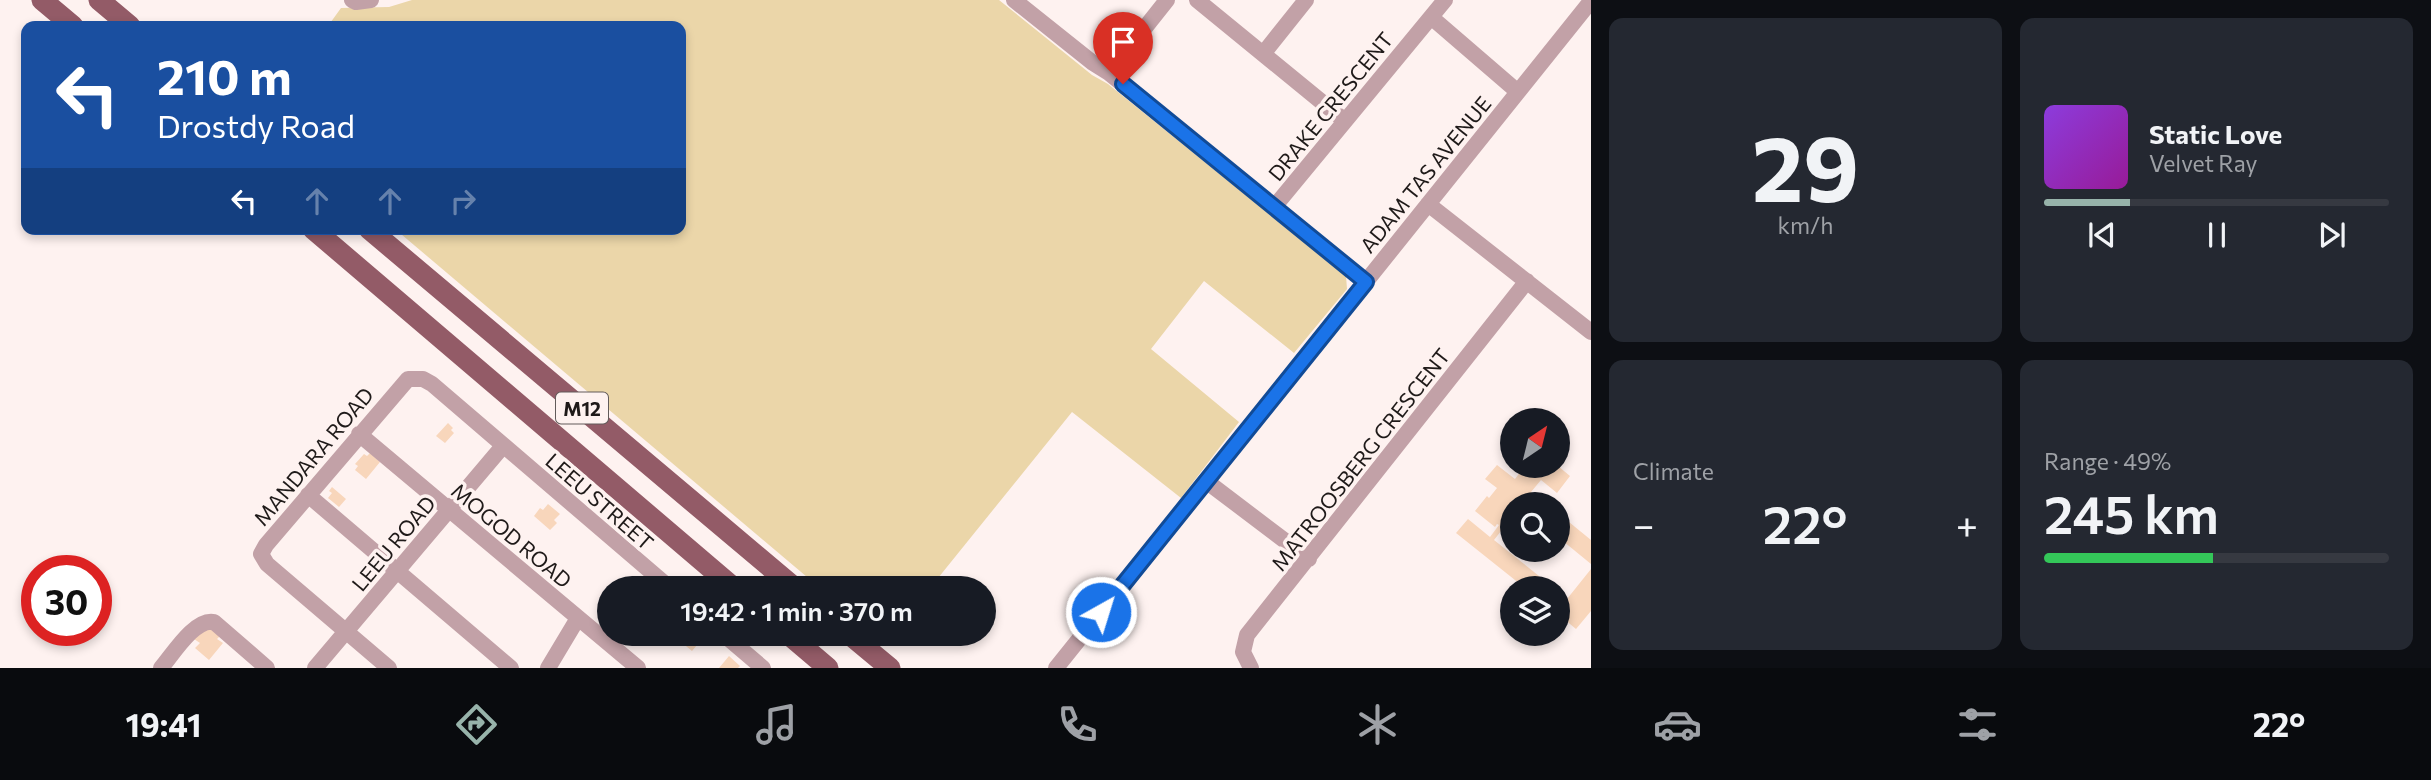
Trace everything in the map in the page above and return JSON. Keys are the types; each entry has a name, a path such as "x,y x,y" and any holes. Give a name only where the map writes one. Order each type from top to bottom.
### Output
{"main road":[{"path":"42,0 67,21"},
{"path":"99,0 124,21"},
{"name":"M12","path":"320,235 720,576"},
{"name":"M12","path":"376,235 781,576"},
{"path":"802,646 828,668"},
{"path":"863,646 890,668"}],"street":[{"path":"352,0 372,0"},
{"path":"1014,0 1093,64 1109,73 1366,282"},
{"path":"1109,73 1167,0"},
{"path":"1197,0 1345,121"},
{"path":"1263,54 1306,0"},
{"name":"DRAKE CRESCENT","path":"1275,206 1445,0"},
{"name":"ADAM TAS AVENUE","path":"1056,668 1518,92 1585,21 1591,1"},
{"path":"1430,17 1518,92"},
{"path":"1428,204 1591,332"},
{"name":"MATROOSBERG CRESCENT","path":"1251,668 1242,652 1247,635 1527,281"},
{"name":"MANDARA ROAD","path":"389,668 262,559 261,554 403,383 413,378 432,384 503,446"},
{"name":"MOGOD ROAD","path":"359,435 638,668"},
{"name":"LEEU ROAD","path":"314,668 503,446"},
{"name":"LEEU STREET","path":"503,446 656,576"},
{"path":"1206,481 1309,559"},
{"path":"308,495 511,668"},
{"path":"548,668 578,618"},
{"path":"161,668 195,627 209,621 214,622 267,668"},
{"path":"736,646 760,667"}],"shaded area":[{"path":"412,0 999,0 1092,75 1108,84 1346,276 1347,289 1294,353 1204,281 1151,349 1239,422 1181,498 1072,412 940,576 806,576 402,235 686,235 686,21 332,21 341,8 389,7"}],"building":[{"path":"448,423 454,433 445,443 436,436"},
{"path":"370,453 380,462 366,479 355,470 358,466 355,464 364,454 367,456"},
{"path":"1497,465 1500,467 1500,478 1568,478 1558,492 1541,480 1531,492 1500,492 1500,532 1494,540 1500,545 1500,562 1522,562 1539,576 1510,576 1456,533 1468,519 1490,537 1499,525 1495,527 1475,511 1497,488 1485,479"},
{"path":"332,487 346,499 339,507 328,498"},
{"path":"548,504 560,514 554,520 557,523 550,530 534,516 540,508 543,510"},
{"path":"1570,523 1591,540 1591,564 1570,547"},
{"path":"1591,569 1591,611 1576,629 1570,624 1570,595"},
{"path":"206,628 220,636 217,639 223,643 209,660 195,648 200,643 194,639"},
{"path":"729,656 740,666 719,668"}],"route":[{"path":"1101,612 1366,282 1123,84"}]}
